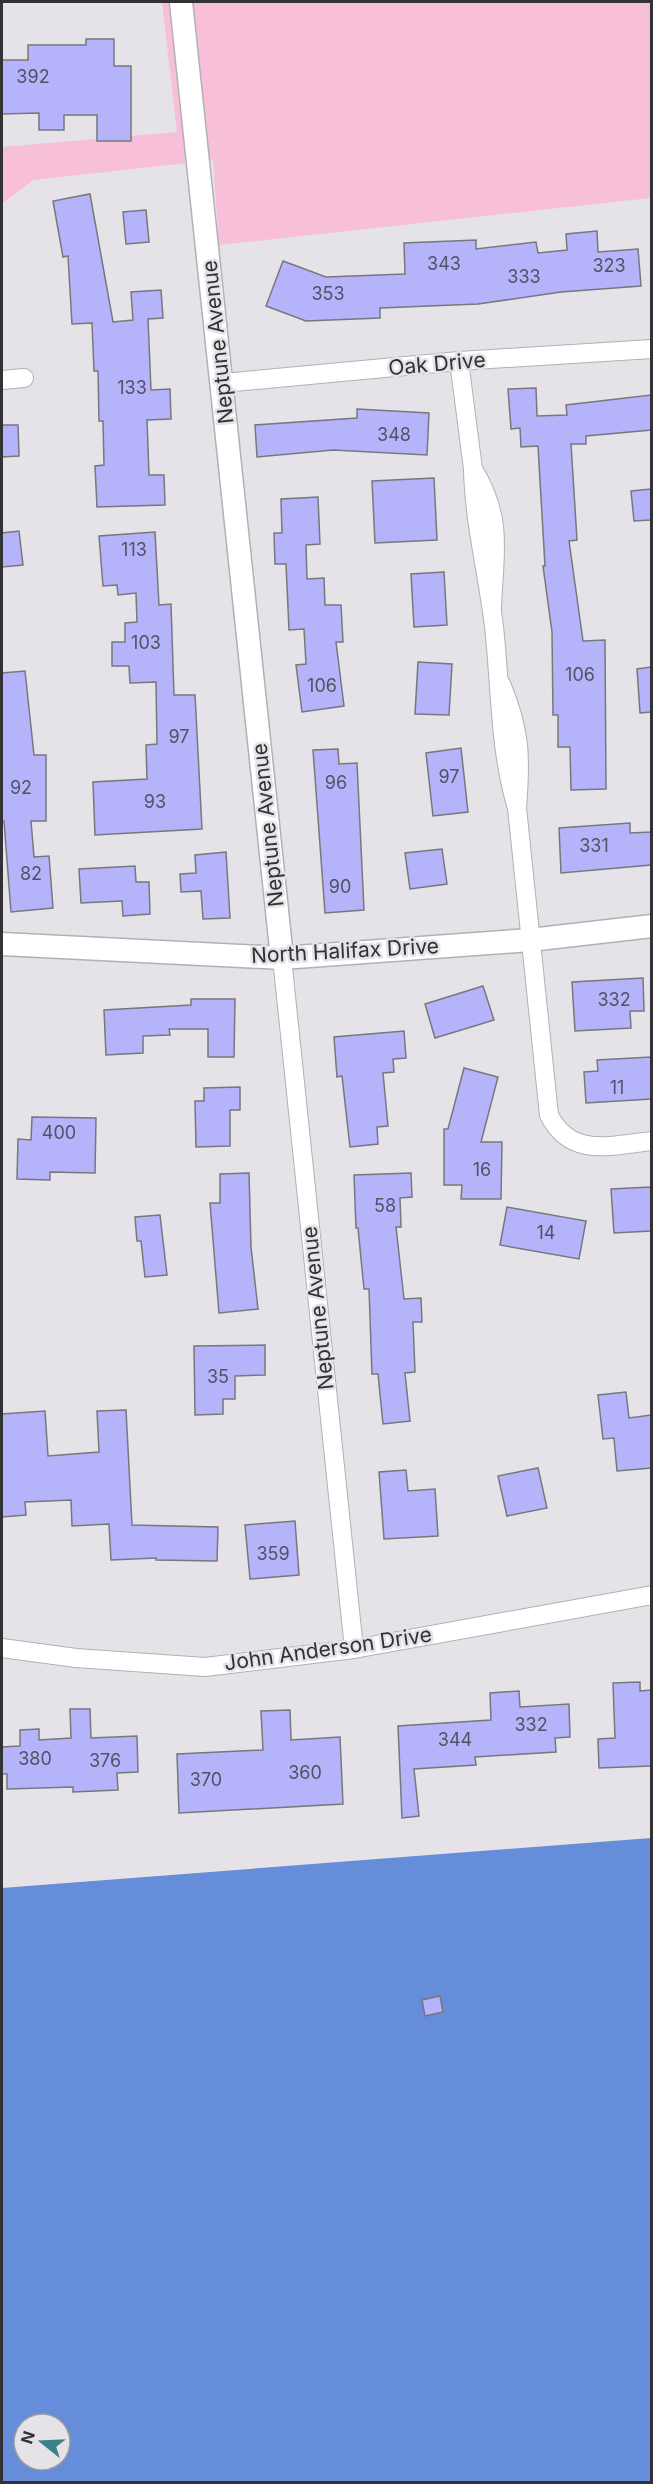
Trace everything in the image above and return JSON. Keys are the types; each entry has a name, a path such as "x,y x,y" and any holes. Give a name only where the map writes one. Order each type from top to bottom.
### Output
{"street":[{"name":"Neptune Avenue","path":"181,2 223,383 354,1649"},
{"name":"Oak Drive","path":"223,383 459,361 651,349"},
{"path":"459,361 473,469 490,499 495,517 492,608 501,684 503,746 506,768 517,808 546,1102 555,1127 563,1136 584,1146 651,1142"},
{"path":"2,380 24,378"},
{"name":"North Halifax Drive","path":"2,944 282,958 530,940 651,926"},
{"name":"John Anderson Drive","path":"2,1648 76,1658 205,1667 354,1649 651,1595"}],"shaded area":[{"path":"162,2 651,2 651,198 219,245 213,160 33,180 2,204 2,147 177,132"}],"water":[{"path":"651,1838 651,2482 2,2482 2,1888"}],"building":[{"path":"86,39 114,39 114,66 131,66 131,141 97,141 97,115 64,115 64,130 39,130 39,113 2,114 2,60 28,60 28,45 86,45"},
{"path":"90,194 113,322 133,320 131,292 161,290 163,318 148,319 151,390 170,389 171,419 147,420 149,475 164,475 165,505 97,507 95,466 104,465 103,421 99,421 98,371 94,371 92,323 72,324 68,256 63,257 53,201"},
{"path":"146,210 149,242 126,244 123,212"},
{"path":"597,231 598,252 638,249 641,286 561,292 478,304 380,308 380,318 306,321 266,306 283,261 326,277 405,274 404,243 476,240 476,249 536,242 538,253 567,250 566,234"},
{"path":"536,388 537,416 567,415 566,405 651,395 651,430 586,436 586,444 571,444 577,540 569,541 583,641 605,640 606,789 571,790 570,747 558,747 558,715 553,715 552,632 543,566 545,566 538,446 521,447 520,428 511,429 508,389"},
{"path":"357,409 429,413 427,455 333,450 257,457 255,425 357,418"},
{"path":"2,425 18,425 19,456 2,457"},
{"path":"434,478 437,540 375,543 372,481"},
{"path":"651,489 651,520 634,521 631,491"},
{"path":"318,497 320,544 306,545 307,579 324,578 325,605 341,605 343,642 336,642 344,706 302,712 296,665 306,664 304,629 289,630 286,564 275,564 274,533 282,533 281,499"},
{"path":"19,531 23,565 2,567 2,533"},
{"path":"155,532 159,605 171,604 174,695 195,695 202,829 95,835 93,782 147,779 146,745 157,744 156,682 130,683 129,666 112,666 112,642 125,642 125,623 137,622 136,593 118,595 117,585 103,586 99,536"},
{"path":"444,572 447,625 414,627 411,574"},
{"path":"418,662 452,664 449,715 415,714"},
{"path":"651,667 651,712 640,713 637,669"},
{"path":"25,671 34,755 46,755 46,821 31,821 34,857 49,856 53,908 11,912 4,821 2,821 2,673"},
{"path":"461,748 468,812 433,816 426,753"},
{"path":"338,749 339,764 357,763 364,910 325,913 313,750"},
{"path":"630,823 630,833 651,832 651,865 561,873 559,828"},
{"path":"442,849 447,884 410,889 405,853"},
{"path":"226,852 230,918 203,919 201,891 181,892 180,874 196,873 195,855"},
{"path":"135,866 136,882 149,882 150,914 123,916 122,901 81,903 79,869"},
{"path":"643,978 644,1011 630,1011 631,1028 575,1031 572,982"},
{"path":"483,986 494,1020 435,1038 425,1004"},
{"path":"191,999 235,999 234,1057 208,1057 208,1029 169,1029 170,1035 143,1036 143,1053 106,1055 104,1010 191,1005"},
{"path":"404,1031 406,1058 393,1059 394,1072 383,1073 388,1126 377,1127 378,1144 350,1147 342,1076 337,1077 334,1037"},
{"path":"651,1057 651,1099 586,1103 584,1072 598,1071 597,1060"},
{"path":"464,1068 498,1077 481,1142 502,1142 501,1199 461,1199 462,1185 444,1185 444,1129 448,1129"},
{"path":"240,1087 240,1110 230,1110 230,1146 196,1147 195,1101 204,1101 204,1088"},
{"path":"32,1117 96,1118 95,1173 50,1172 50,1180 17,1179 18,1139 31,1140"},
{"path":"249,1173 251,1247 258,1309 219,1313 210,1203 220,1203 220,1174"},
{"path":"411,1173 412,1197 400,1198 401,1227 396,1227 404,1299 421,1298 422,1322 413,1322 415,1372 405,1373 410,1421 383,1424 378,1374 372,1374 369,1289 364,1289 358,1228 356,1228 354,1175"},
{"path":"651,1187 651,1231 614,1233 611,1189"},
{"path":"507,1207 586,1221 579,1259 500,1245"},
{"path":"160,1215 167,1275 145,1277 141,1241 137,1241 135,1217"},
{"path":"265,1345 265,1375 235,1376 235,1399 223,1399 223,1414 195,1415 194,1346"},
{"path":"626,1392 629,1418 651,1415 651,1468 617,1471 614,1438 603,1439 598,1395"},
{"path":"126,1410 132,1525 218,1527 217,1561 156,1560 156,1558 111,1560 109,1524 72,1526 71,1500 25,1502 26,1515 2,1517 2,1414 45,1411 48,1456 99,1452 97,1411"},
{"path":"538,1468 547,1508 507,1516 498,1476"},
{"path":"406,1470 408,1491 435,1489 438,1536 384,1539 379,1472"},
{"path":"295,1521 299,1575 250,1579 245,1525"},
{"path":"640,1682 640,1691 651,1690 651,1766 599,1768 598,1739 615,1738 613,1683"},
{"path":"519,1691 520,1707 569,1704 570,1737 555,1738 556,1752 475,1757 476,1765 414,1769 419,1816 402,1818 398,1726 491,1720 490,1693"},
{"path":"70,1709 90,1709 91,1738 137,1736 138,1772 117,1773 118,1790 73,1792 73,1787 7,1789 7,1774 2,1774 2,1747 20,1746 20,1730 39,1729 39,1740 71,1738"},
{"path":"290,1710 291,1740 340,1737 343,1804 179,1813 177,1754 263,1750 261,1711"},
{"path":"440,1996 443,2012 425,2016 422,2000"}]}
